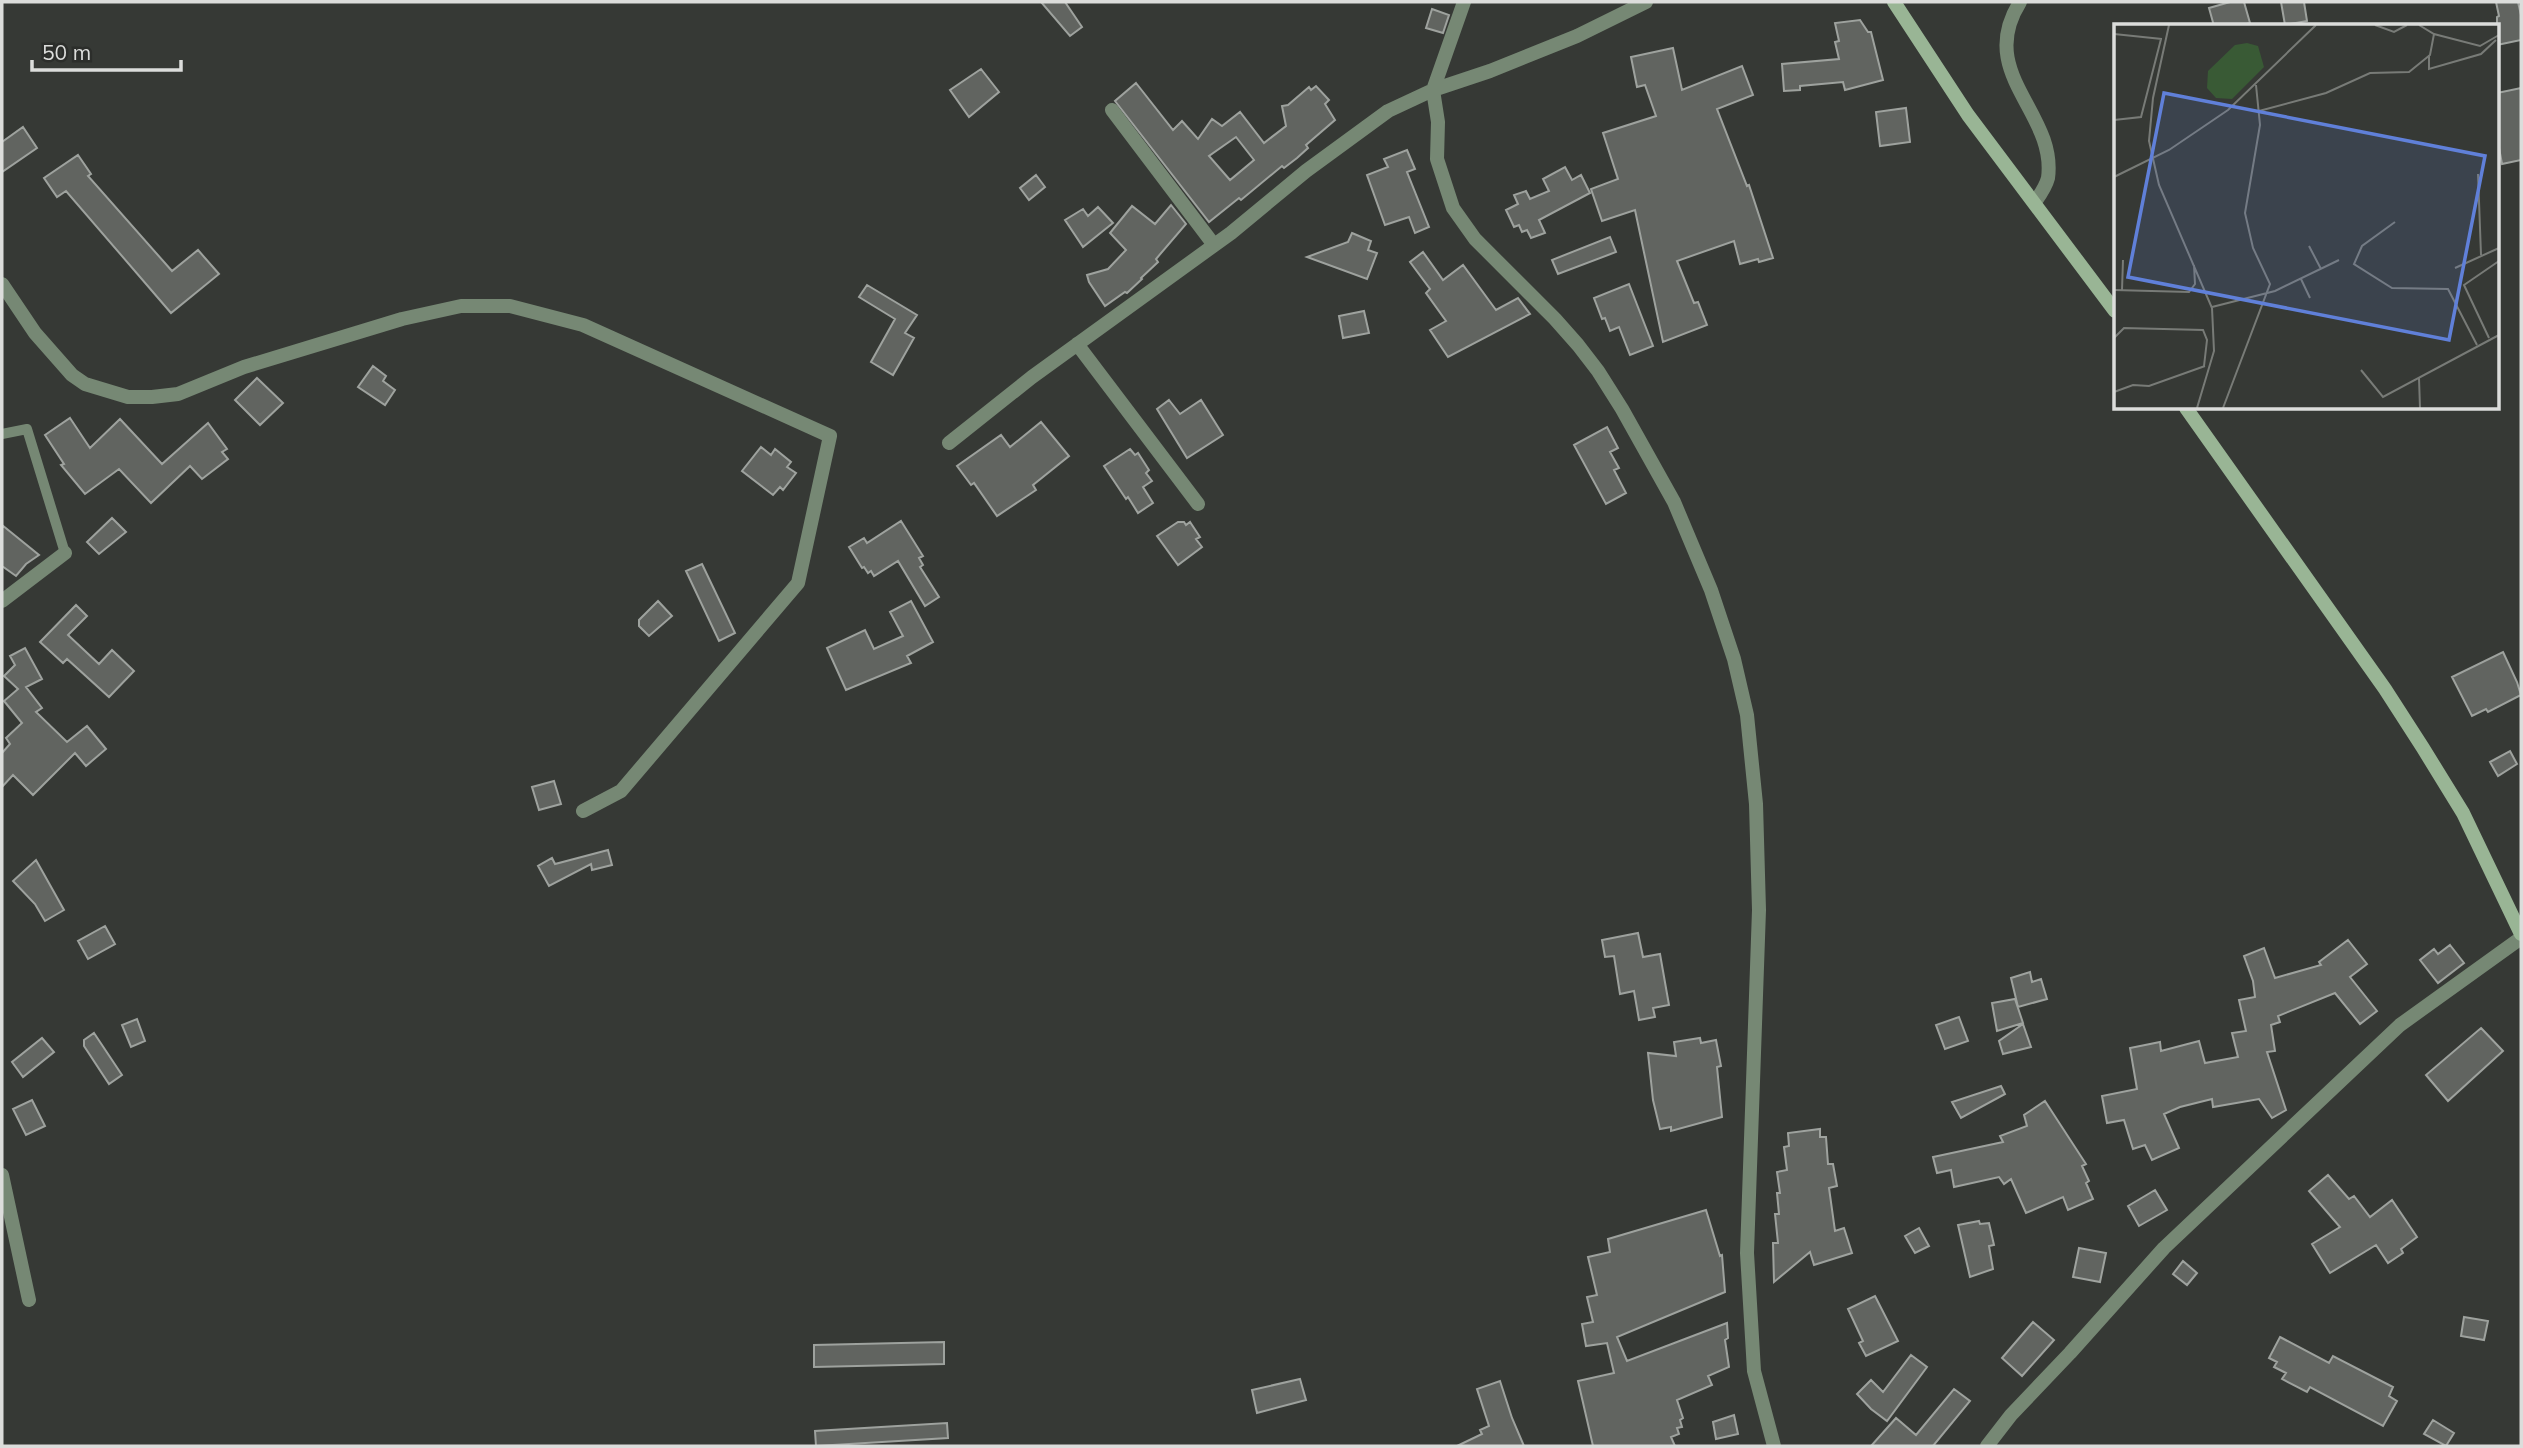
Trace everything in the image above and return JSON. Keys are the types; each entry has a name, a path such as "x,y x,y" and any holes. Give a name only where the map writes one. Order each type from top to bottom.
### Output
{"main road":[{"path":"1894,2 1968,115 2114,310"},
{"path":"2187,410 2385,689 2423,748 2463,813 2521,936"}],"street":[{"path":"1464,2 1433,90 1438,122 1437,159 1453,208 1475,239 1555,318 1598,371 1674,502 1711,590 1734,659 1747,715 1756,804 1759,910 1747,1253 1754,1371 1774,1446"},
{"path":"949,443 1032,377 1214,245 1306,171 1388,111 1433,90 1490,71 1577,36 1646,2"},
{"path":"2020,2 2012,15 2006,49 2011,74 2048,151 2048,181 2035,202"},
{"path":"1112,110 1214,245"},
{"path":"2,284 35,332 72,375 85,384 128,397 178,394 244,367 402,319 461,306 510,306 583,325 830,436 798,583 621,791 583,811"},
{"path":"1077,344 1198,504"},
{"path":"2,601 65,553"},
{"path":"1987,1446 2011,1415 2164,1248 2400,1025 2521,936"},
{"path":"2,1175 29,1300"}],"lane":[{"path":"2,434 27,429 65,553"}],"building":[{"path":"1041,2 1065,2 1082,27 1070,36"},
{"path":"2230,2 2244,2 2250,23 2213,24 2209,8"},
{"path":"2281,2 2304,2 2307,21 2285,24"},
{"path":"2496,2 2518,2 2521,40 2498,45 2499,16"},
{"path":"1432,9 1449,15 1443,33 1426,28"},
{"path":"1860,20 1868,32 1871,32 1883,80 1845,90 1843,82 1800,86 1800,90 1784,91 1782,64 1839,59 1835,23"},
{"path":"1673,48 1682,90 1742,66 1753,95 1717,109 1747,186 1749,185 1773,258 1740,264 1734,241 1677,261 1694,303 1698,302 1707,325 1663,342 1635,210 1602,221 1591,189 1618,179 1603,133 1656,116 1645,85 1637,87 1631,57"},
{"path":"981,69 999,92 969,117 950,90"},
{"path":"1136,83 1173,130 1182,121 1198,139 1212,119 1222,126 1240,112 1264,143 1286,126 1282,106 1288,105 1309,87 1311,90 1316,86 1329,100 1325,104 1335,120 1306,145 1308,148 1297,158 1284,168 1282,166 1209,222 1115,101","holes":["1236,137 1254,160 1230,180 1209,156"]},
{"path":"2521,88 2521,160 2502,164 2498,142 2498,93"},
{"path":"1906,108 1910,142 1880,146 1876,112"},
{"path":"23,127 37,148 2,172 2,142"},
{"path":"1407,150 1415,169 1407,172 1429,227 1415,233 1409,217 1385,225 1367,175 1388,167 1384,159"},
{"path":"78,155 91,174 88,176 172,271 198,250 219,274 171,313 66,191 57,197 44,178"},
{"path":"1565,167 1572,180 1581,175 1590,193 1539,220 1545,233 1531,238 1527,230 1522,232 1519,225 1514,227 1506,210 1518,204 1514,195 1526,191 1530,199 1549,191 1543,179"},
{"path":"1036,175 1045,187 1029,200 1020,188"},
{"path":"1171,205 1186,224 1142,279 1127,293 1105,306 1087,275 1108,269 1126,250 1110,233 1132,206 1155,224"},
{"path":"1098,207 1113,223 1083,247 1065,220 1083,209 1088,216"},
{"path":"1352,233 1371,241 1368,250 1377,253 1367,279 1307,257 1348,242"},
{"path":"1610,237 1616,252 1558,274 1552,260"},
{"path":"1423,252 1443,280 1463,265 1496,310 1518,298 1530,314 1448,357 1430,330 1446,321 1426,293 1430,289 1410,262"},
{"path":"1629,284 1653,346 1630,355 1619,327 1610,331 1594,298"},
{"path":"867,285 917,315 905,333 914,338 893,375 871,362 895,319 859,297"},
{"path":"1364,311 1369,333 1343,338 1339,316"},
{"path":"373,366 386,376 383,381 395,390 385,405 358,387"},
{"path":"257,378 283,403 260,425 235,400"},
{"path":"1169,400 1180,414 1201,400 1223,435 1187,458 1157,409"},
{"path":"70,418 90,448 120,419 162,464 208,423 227,449 222,452 228,459 202,479 190,466 151,503 119,469 85,494 61,465 64,464 45,435"},
{"path":"1041,422 1069,456 1033,485 1036,490 997,516 974,483 971,485 957,466 1001,435 1010,447"},
{"path":"1607,427 1618,448 1610,452 1619,468 1614,470 1626,493 1606,504 1574,445"},
{"path":"761,447 771,455 775,449 791,462 787,467 796,473 783,490 780,487 773,495 742,471"},
{"path":"1130,449 1135,455 1138,453 1149,470 1146,473 1152,481 1143,487 1153,503 1138,513 1104,466"},
{"path":"112,518 126,532 99,554 87,542"},
{"path":"901,521 923,556 919,558 923,565 920,567 939,597 925,606 898,561 874,576 871,571 868,573 862,568 849,547 864,538 867,543"},
{"path":"1178,522 1184,522 1186,525 1190,522 1200,537 1196,539 1202,547 1178,565 1157,536"},
{"path":"2,525 39,555 26,564 16,576 2,566"},
{"path":"702,564 735,633 719,641 686,571"},
{"path":"658,601 672,616 649,636 639,626 639,620"},
{"path":"911,601 933,642 907,656 911,663 846,690 827,648 865,630 874,649 903,636 890,612"},
{"path":"76,605 87,616 68,635 99,664 112,650 134,671 109,697 67,659 63,663 40,642"},
{"path":"25,648 42,679 26,687 42,708 36,712 67,742 87,726 106,749 86,766 75,753 33,795 13,775 2,787 2,753 10,744 6,738 22,723 4,701 18,689 4,676 15,665 10,656"},
{"path":"2503,652 2521,695 2488,712 2486,709 2472,716 2452,677"},
{"path":"2510,751 2517,764 2498,776 2490,762"},
{"path":"554,781 561,804 539,810 532,787"},
{"path":"608,850 612,865 592,870 591,864 549,886 538,866 552,858 555,864"},
{"path":"36,860 64,910 45,921 35,904 13,881"},
{"path":"105,926 115,944 88,959 78,941"},
{"path":"1638,933 1643,957 1660,954 1669,1005 1653,1008 1655,1017 1639,1020 1634,991 1620,994 1614,956 1605,957 1602,940"},
{"path":"2348,940 2367,964 2350,977 2377,1011 2360,1024 2335,993 2278,1016 2280,1022 2271,1025 2275,1051 2267,1052 2286,1110 2272,1118 2259,1099 2213,1107 2212,1099 2180,1107 2164,1114 2179,1148 2152,1160 2145,1145 2133,1149 2124,1120 2107,1123 2102,1096 2137,1089 2130,1048 2160,1042 2161,1051 2199,1041 2205,1063 2238,1057 2232,1033 2246,1031 2239,1000 2255,997 2253,981 2244,956 2264,948 2275,978 2321,965 2319,962"},
{"path":"2450,945 2464,963 2438,983 2420,960 2434,949 2438,954"},
{"path":"2030,972 2032,982 2041,979 2047,999 2018,1007 2011,978"},
{"path":"2015,999 2023,1023 1997,1031 1992,1003"},
{"path":"1959,1017 1968,1041 1945,1049 1936,1025"},
{"path":"137,1019 145,1041 131,1047 122,1025"},
{"path":"2023,1024 2031,1047 2003,1054 1999,1041"},
{"path":"2481,1028 2503,1051 2448,1101 2426,1075"},
{"path":"94,1033 122,1075 109,1084 84,1046 84,1040"},
{"path":"42,1038 54,1052 23,1077 12,1062"},
{"path":"1700,1038 1701,1043 1716,1040 1721,1066 1717,1067 1722,1117 1671,1131 1671,1127 1660,1129 1653,1100 1648,1053 1676,1056 1674,1042"},
{"path":"2001,1086 2005,1094 1961,1118 1952,1102"},
{"path":"32,1100 45,1126 26,1135 13,1109"},
{"path":"2045,1101 2086,1164 2082,1166 2093,1199 2068,1210 2063,1197 2026,1213 2011,1179 2004,1184 1999,1177 1954,1187 1951,1170 1937,1173 1933,1157 2003,1142 2000,1136 2027,1126 2024,1115"},
{"path":"1820,1129 1820,1137 1826,1137 1828,1164 1833,1164 1837,1186 1829,1188 1835,1231 1844,1228 1852,1253 1814,1265 1810,1252 1774,1282 1773,1243 1778,1243 1775,1214 1779,1214 1777,1193 1780,1193 1777,1172 1787,1170 1784,1147 1789,1146 1788,1133"},
{"path":"2328,1175 2349,1199 2354,1196 2370,1217 2392,1200 2417,1237 2401,1249 2403,1253 2388,1263 2376,1245 2330,1273 2312,1244 2340,1227 2309,1191"},
{"path":"2155,1190 2167,1210 2139,1226 2128,1206"},
{"path":"1706,1210 1720,1256 1722,1255 1725,1292 1617,1337 1627,1361 1727,1323 1728,1338 1725,1340 1729,1367 1708,1376 1712,1385 1677,1400 1683,1418 1680,1420 1682,1427 1677,1428 1679,1434 1671,1437 1675,1446 1593,1446 1578,1381 1614,1373 1607,1343 1586,1346 1582,1324 1593,1322 1587,1297 1597,1295 1588,1257 1610,1252 1608,1239"},
{"path":"1979,1221 1980,1224 1989,1223 1994,1245 1989,1246 1993,1269 1970,1277 1958,1225"},
{"path":"1919,1228 1929,1246 1915,1253 1905,1236"},
{"path":"2079,1248 2106,1253 2100,1282 2073,1277"},
{"path":"2183,1261 2197,1273 2187,1285 2173,1274"},
{"path":"1875,1296 1898,1341 1866,1356 1859,1343 1863,1341 1848,1309"},
{"path":"2464,1317 2488,1321 2484,1340 2461,1336"},
{"path":"2033,1322 2054,1340 2022,1376 2002,1358"},
{"path":"2280,1337 2329,1363 2333,1356 2393,1387 2389,1396 2397,1401 2383,1426 2310,1387 2307,1392 2282,1379 2286,1373 2274,1367 2277,1362 2269,1358"},
{"path":"944,1342 944,1364 814,1367 814,1345"},
{"path":"1911,1355 1927,1367 1887,1421 1857,1394 1871,1380 1883,1392"},
{"path":"1300,1379 1306,1400 1257,1413 1252,1390"},
{"path":"1500,1381 1524,1446 1457,1446 1482,1434 1480,1430 1489,1426 1477,1389"},
{"path":"1954,1389 1970,1401 1933,1446 1871,1446 1896,1418 1916,1435"},
{"path":"1734,1415 1738,1434 1716,1439 1713,1422"},
{"path":"2433,1420 2454,1433 2446,1446 2424,1434"},
{"path":"947,1423 948,1438 816,1446 815,1431"}]}
